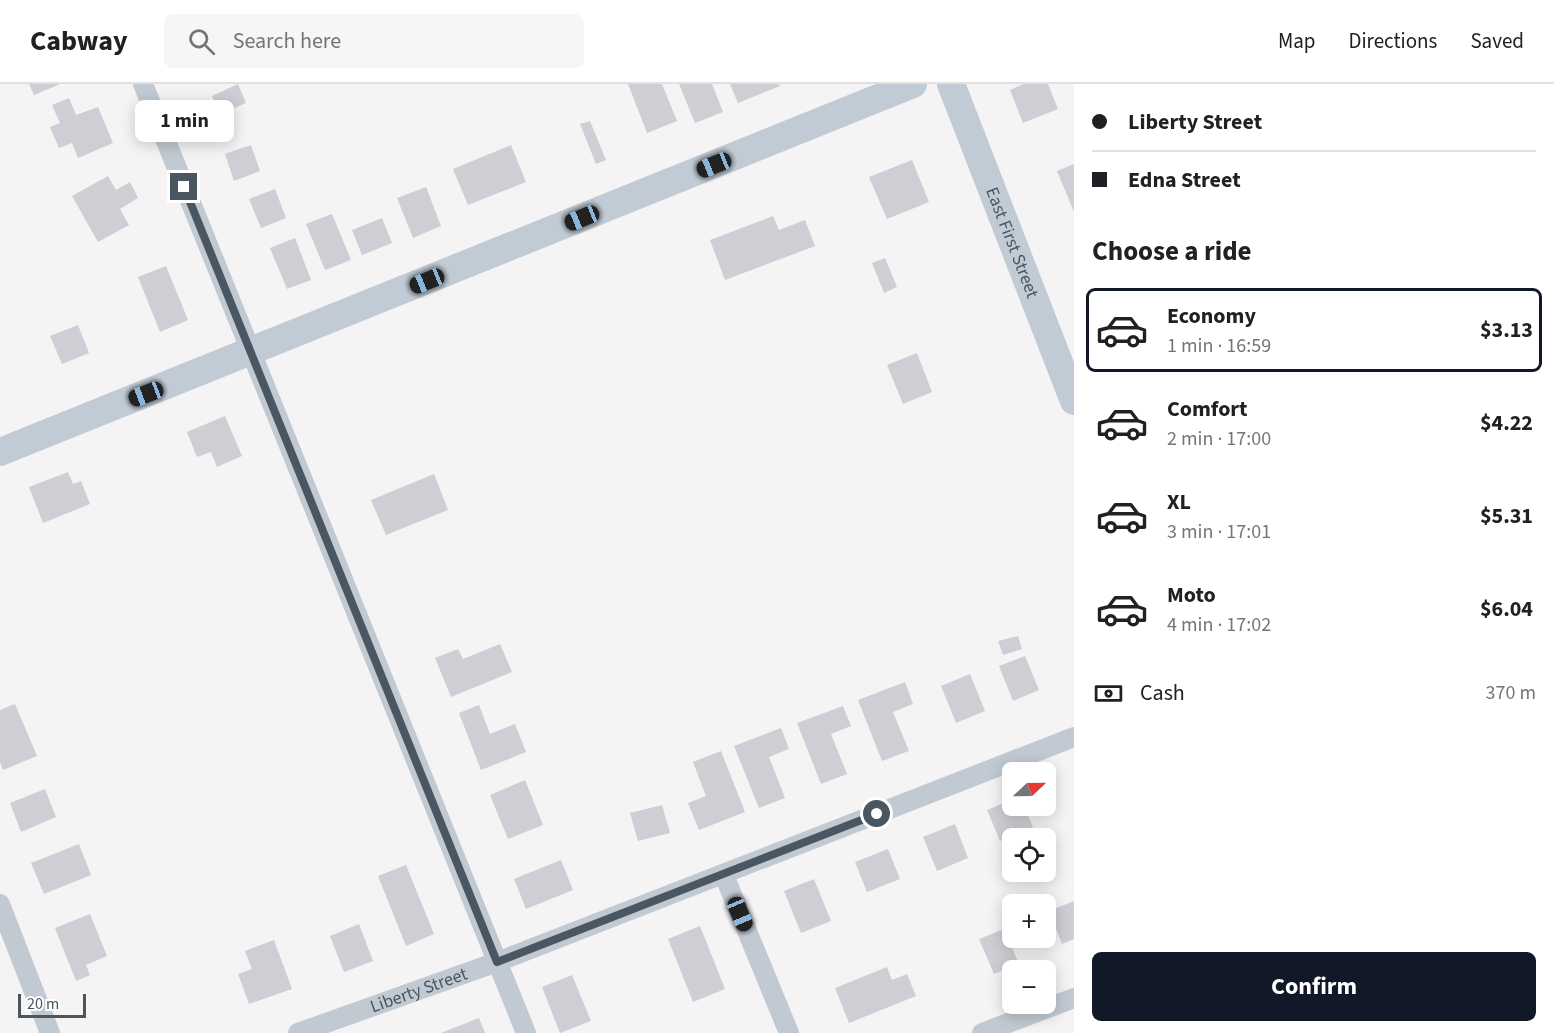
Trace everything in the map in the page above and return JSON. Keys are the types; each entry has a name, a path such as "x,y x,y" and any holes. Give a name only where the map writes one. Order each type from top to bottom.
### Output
{"street":[{"path":"143,84 526,1033"},
{"path":"0,452 251,353 913,84"},
{"name":"East First Street","path":"951,84 1074,401"},
{"name":"Liberty Street","path":"298,1033 497,962 1074,737"},
{"path":"724,875 789,1033"},
{"path":"0,904 50,1033"},
{"path":"982,1033 1074,998"}],"building":[{"path":"29,84 60,84 34,95"},
{"path":"238,84 246,103 220,114 212,96"},
{"path":"628,84 662,84 677,121 647,133"},
{"path":"679,84 712,84 723,112 695,123"},
{"path":"730,84 779,84 780,86 738,103"},
{"path":"1023,84 1048,84 1058,109 1023,123 1010,90"},
{"path":"69,98 76,115 98,107 113,143 78,158 72,143 59,148 50,127 60,123 52,105"},
{"path":"590,121 606,160 596,164 580,124"},
{"path":"251,145 260,171 234,181 225,154"},
{"path":"511,145 526,182 468,205 453,169"},
{"path":"912,160 929,202 887,219 869,177"},
{"path":"1074,164 1074,212 1057,171"},
{"path":"108,176 116,190 130,182 138,198 120,209 129,225 98,242 72,196"},
{"path":"426,187 441,226 413,238 397,198"},
{"path":"275,189 286,218 261,228 249,199"},
{"path":"332,214 351,260 325,270 306,224"},
{"path":"773,216 779,230 805,220 815,246 725,280 710,240"},
{"path":"382,218 392,243 362,255 352,230"},
{"path":"295,238 311,280 287,289 270,248"},
{"path":"885,258 897,287 884,293 872,263"},
{"path":"166,266 188,320 160,332 138,277"},
{"path":"78,325 89,353 62,364 50,336"},
{"path":"917,353 932,392 903,404 887,365"},
{"path":"225,416 242,456 217,467 211,452 197,457 187,432"},
{"path":"68,472 73,484 81,481 90,504 43,523 29,487"},
{"path":"434,474 448,510 386,535 371,500"},
{"path":"1018,636 1022,649 1003,655 998,641"},
{"path":"500,644 512,672 451,697 435,658 458,649 463,659"},
{"path":"1025,656 1039,690 1013,701 999,666"},
{"path":"970,674 985,711 956,723 941,686"},
{"path":"905,682 913,704 893,712 909,751 882,761 858,700"},
{"path":"15,704 37,756 3,770 0,762 0,710"},
{"path":"479,705 490,734 515,724 526,752 481,770 459,713"},
{"path":"843,706 851,726 831,734 847,774 821,784 797,723"},
{"path":"781,728 789,749 769,757 785,798 759,808 734,746"},
{"path":"721,751 745,812 699,830 688,803 706,796 693,762"},
{"path":"525,780 543,825 508,839 490,795"},
{"path":"45,789 56,817 21,832 10,803"},
{"path":"1002,804 1002,816 1028,816 1033,827 1002,828 1002,840 1000,841 987,810"},
{"path":"662,805 670,833 638,841 630,813"},
{"path":"955,824 968,858 937,871 923,837"},
{"path":"79,844 91,875 44,894 31,863"},
{"path":"888,849 900,879 867,892 855,862"},
{"path":"561,860 573,890 526,909 514,879"},
{"path":"406,865 434,934 406,946 378,876"},
{"path":"814,879 831,921 801,933 784,891"},
{"path":"1074,901 1074,939 1062,944 1056,929 1056,908"},
{"path":"90,914 107,956 86,965 90,975 76,981 55,928"},
{"path":"359,924 373,961 344,972 330,936"},
{"path":"700,926 725,989 693,1002 668,939"},
{"path":"1002,930 1002,948 1012,948 1017,960 1002,960 1002,971 994,974 979,939"},
{"path":"274,940 292,989 249,1004 238,974 252,969 245,951"},
{"path":"887,967 892,980 907,974 916,996 849,1023 835,988"},
{"path":"572,975 591,1021 560,1033 542,987"},
{"path":"479,1018 485,1033 441,1033"}],"route":[{"path":"184,187 497,962 877,814"}]}
